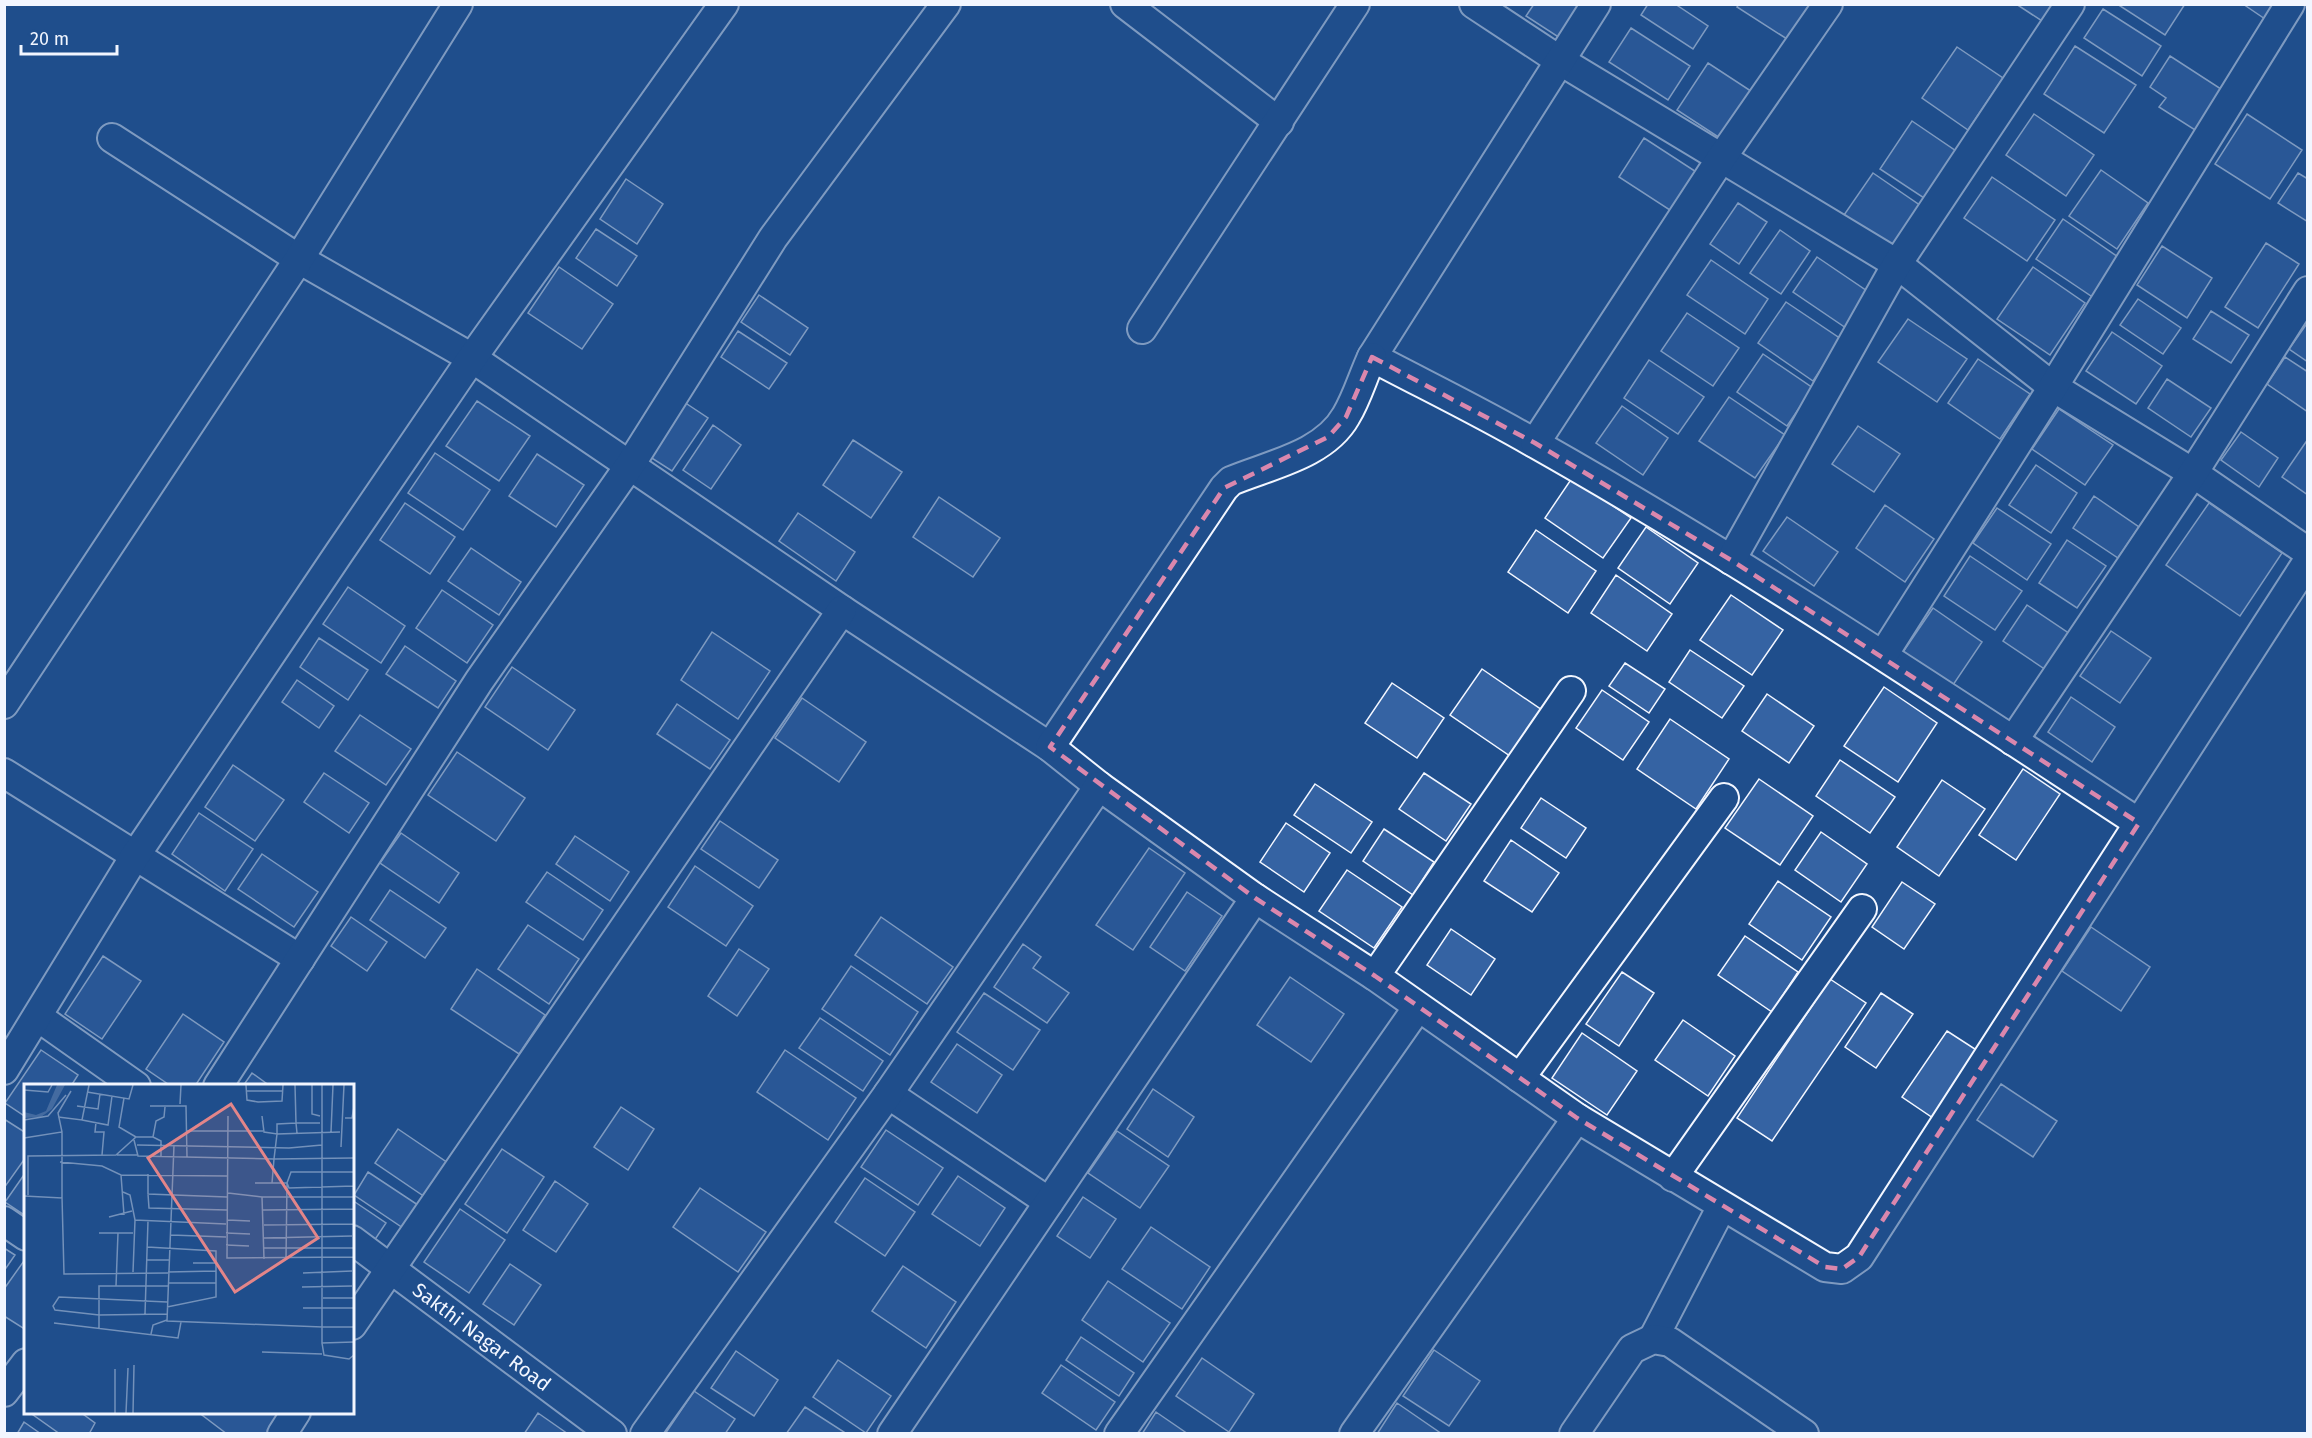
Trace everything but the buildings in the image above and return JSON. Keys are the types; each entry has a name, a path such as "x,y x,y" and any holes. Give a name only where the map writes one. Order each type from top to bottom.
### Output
{"street":[{"path":"4,704 299,259 458,4"},
{"path":"4,1070 135,856 472,358 724,4"},
{"path":"219,1084 479,681 630,465 773,237 946,4"},
{"path":"1125,4 1279,122"},
{"path":"1142,329 1355,4"},
{"path":"1474,4 1558,60 1898,264 2053,387 2193,473 2307,552"},
{"path":"1050,747 1224,488 1232,481 1298,455 1328,437 1346,417 1372,357 1558,60 1596,4"},
{"path":"1535,443 1722,157 1828,4"},
{"path":"1731,560 1898,264 2070,4"},
{"path":"1883,655 2053,387 2290,4"},
{"path":"112,138 299,259 472,358 842,610 1050,747 1099,786 1255,898 1375,975 1576,1118 1824,1267 1842,1269 1859,1257 2307,561"},
{"path":"2013,741 2193,473 2307,291"},
{"path":"1372,357 1535,443 1731,560 1883,655 2139,823"},
{"path":"354,1322 842,610"},
{"path":"1375,975 1571,691"},
{"path":"4,773 300,959"},
{"path":"645,1434 888,1094 1099,786"},
{"path":"1520,1078 1724,798"},
{"path":"892,1434 1255,898"},
{"path":"1673,1177 1862,909"},
{"path":"1119,1434 1418,1007"},
{"path":"38,1017 133,1084"},
{"path":"888,1094 1048,1202"},
{"path":"1354,1434 1576,1118"},
{"path":"1653,1339 1722,1206"},
{"path":"4,1221 24,1235"},
{"name":"Sakthi Nagar Road","path":"354,1241 612,1434"},
{"path":"1574,1434 1632,1349 1653,1339 1670,1342 1804,1434"},
{"path":"4,1392 24,1366"},
{"path":"282,1434 295,1414"}],"highlighted area":[{"path":"1372,357 1535,443 1731,560 2139,823 1859,1257 1842,1269 1825,1267 1577,1118 1375,976 1255,898 1050,747 1224,488 1328,437 1346,417"}]}
